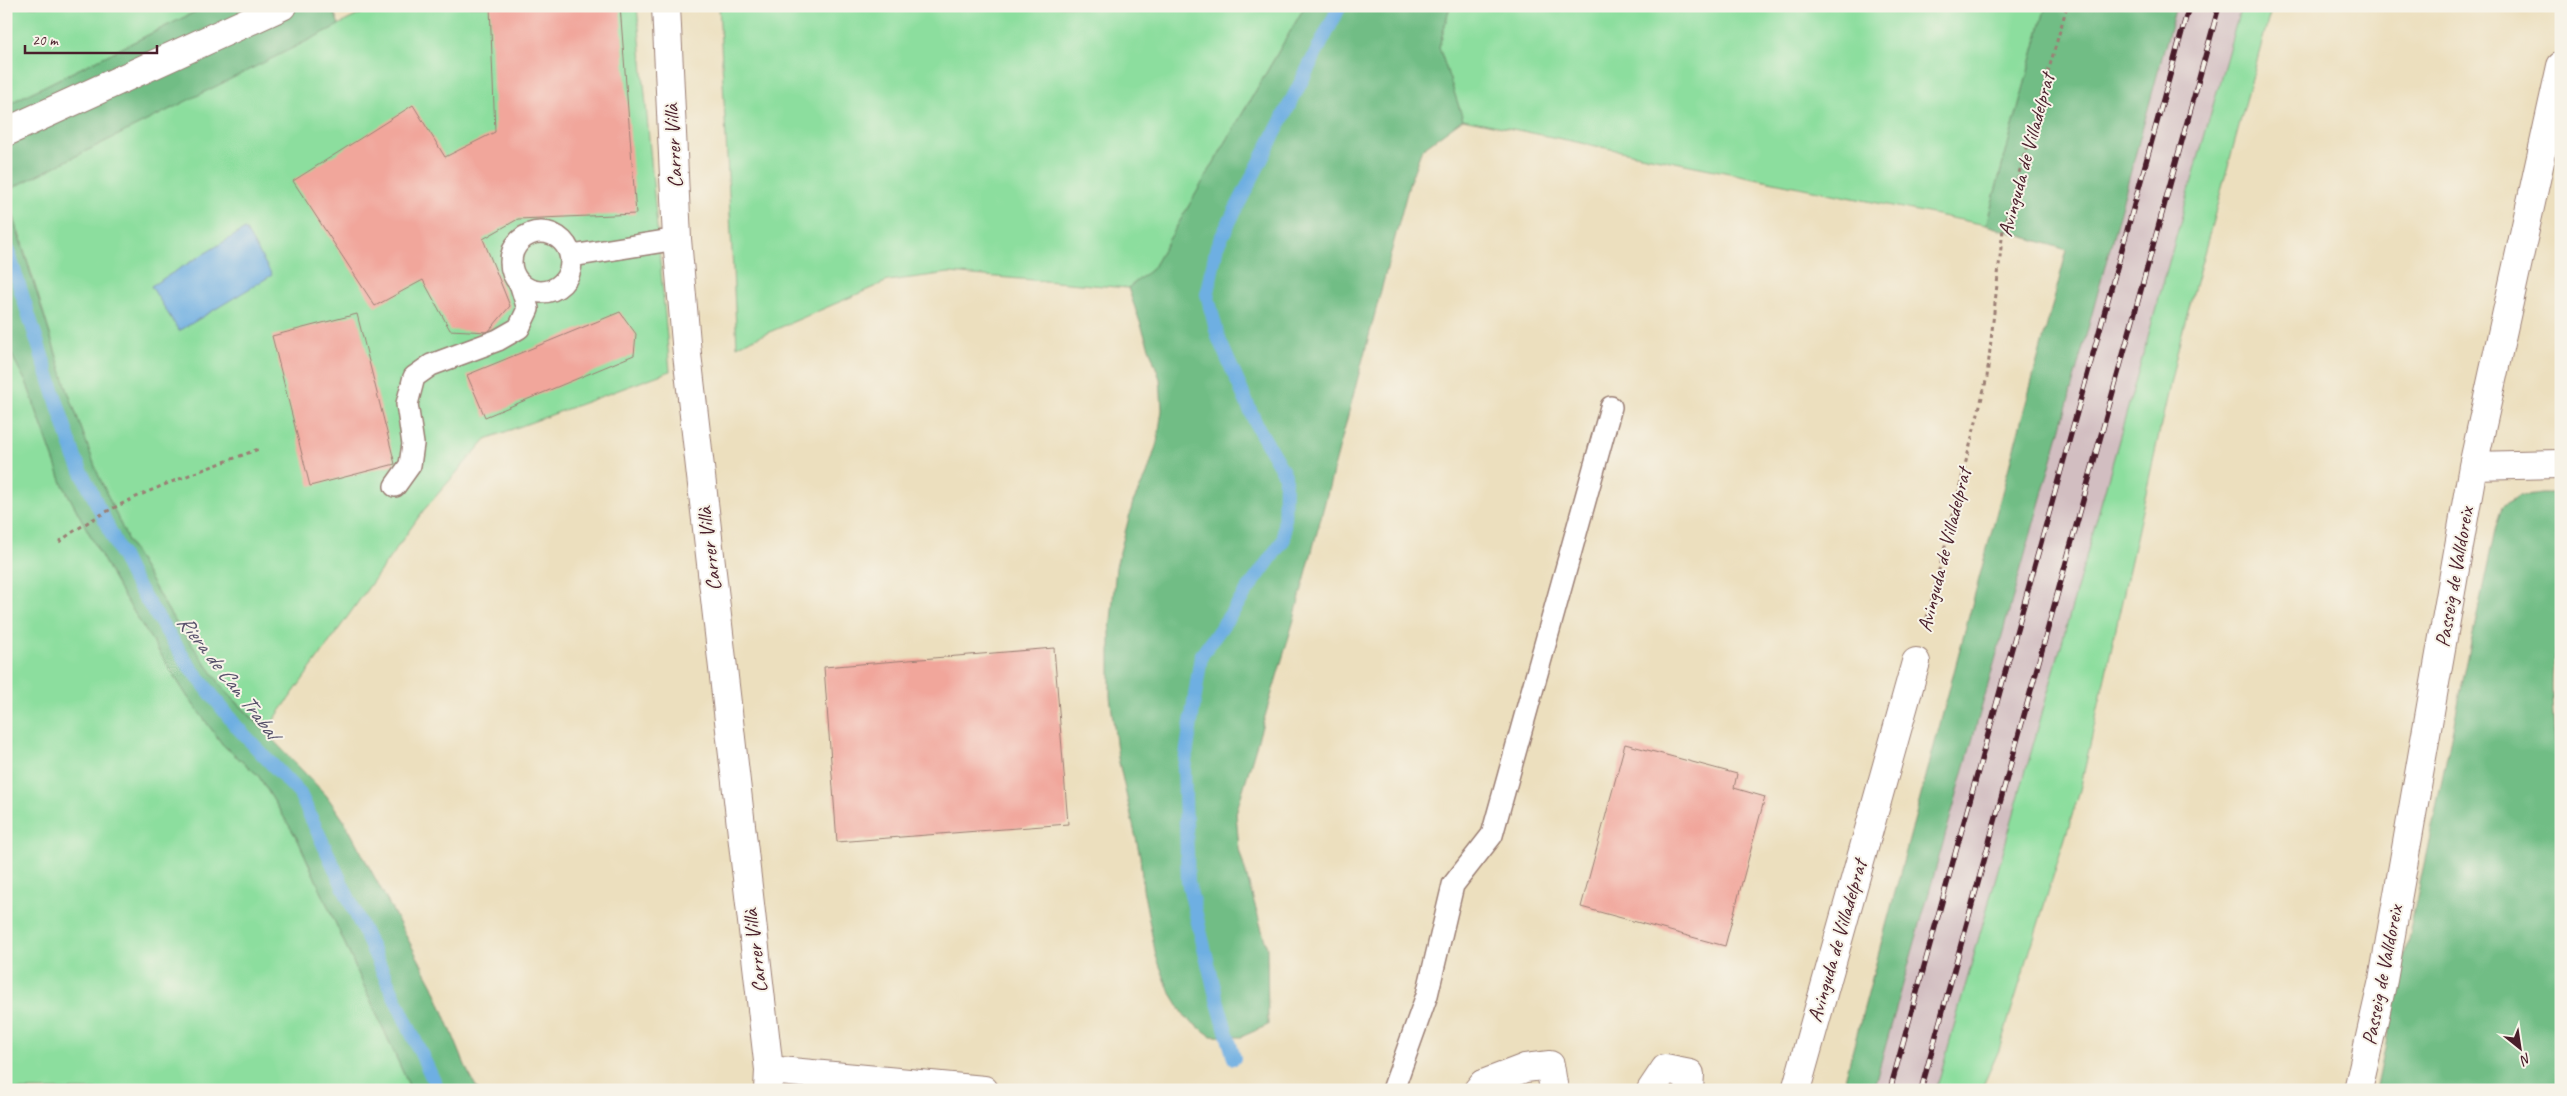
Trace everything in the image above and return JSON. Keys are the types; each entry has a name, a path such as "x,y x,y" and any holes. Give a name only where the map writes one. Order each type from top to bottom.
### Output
{"street":[{"path":"6,132 282,6"},
{"name":"Carrer Villà","path":"666,6 677,239 686,354 768,1080"},
{"name":"Passeig de Valldoreix","path":"2358,1090 2383,980 2473,466 2561,66"},
{"path":"2473,466 2561,464"},
{"name":"Avinguda de Villadelprat","path":"1796,1090 1916,662"},
{"path":"1480,1087 1525,1068 1550,1065 1554,1090"},
{"path":"1651,1090 1665,1069 1690,1074 1689,1090"},
{"path":"768,1080 984,1090"}],"lane":[{"path":"547,232 557,236 568,247 572,256 570,273 557,289 536,292 520,283 514,276 511,256 515,246 526,235 547,232"},
{"path":"572,256 677,239"},
{"path":"394,486 410,466 413,444 407,404 414,377 431,365 498,340 519,328 528,309 520,283"},
{"path":"1393,1090 1427,995 1453,885 1492,835 1611,407"}],"path":[{"name":"Avinguda de Villadelprat","path":"1916,662 1987,376 2003,229 2067,6"},
{"path":"59,542 76,529 124,502 261,448"}],"shaded area":[{"path":"2176,6 2241,6 1936,1090 1873,1090 2060,431"}],"green space":[{"path":"6,6 207,6 6,105"},
{"path":"207,6 332,6 339,25 6,191 6,105"},
{"path":"376,6 637,6 670,371 486,439 423,511 266,731 224,689 172,617 129,543 97,472 66,386 6,191"},
{"path":"719,6 1305,6 1152,269 1128,288 949,273 888,281 737,346"},
{"path":"1305,6 1450,6 1439,47 1463,119 1422,149 1410,181 1293,623 1236,813 1239,849 1267,948 1268,1025 1241,1037 1211,1036 1186,1018 1169,990 1156,956 1143,889 1140,856 1118,758 1110,696 1110,631 1116,567 1133,502 1147,474 1157,443 1162,410 1160,379 1128,288 1152,269"},
{"path":"1450,6 2046,6 1986,225 1463,119 1439,47"},
{"path":"2046,6 2176,6 2060,431 1873,1090 1842,1090 2067,250 1986,225"},
{"path":"2241,6 2272,6 2179,344 2080,790 1999,1050 1981,1090 1936,1090"},
{"path":"6,195 66,386 97,472 129,543 172,617 224,689 326,795 345,822 433,986 467,1070 478,1090 411,1090 298,840 258,775 223,745 187,696 118,587 62,483 27,384 6,344"},
{"path":"6,344 27,384 62,483 118,587 187,696 223,745 258,775 298,840 411,1090 6,1090"},
{"path":"2561,493 2561,634 2556,646 2552,694 2556,756 2561,759 2561,1090 2376,1090 2495,530 2502,506 2519,496"}],"water":[{"path":"245,229 272,275 179,331 151,286"}],"building":[{"path":"490,6 620,6 636,214 518,219 483,239 510,306 488,332 450,330 423,280 375,306 293,181 413,105 445,157 495,132"},
{"path":"620,312 636,334 634,355 485,417 467,375"},
{"path":"357,314 395,464 310,486 272,336"},
{"path":"1054,648 1068,824 837,842 824,667"},
{"path":"1625,744 1737,774 1734,788 1765,797 1725,946 1581,907"}],"waterway":[{"path":"1234,1058 1216,996 1188,882 1184,769 1201,656 1284,539 1285,475 1257,426 1218,337 1207,294 1217,246 1340,6"},
{"name":"Riera de Can Trabal","path":"6,245 75,458 133,579 187,663 236,726 300,794 438,1090"}],"railway":[{"path":"1890,1090 2189,6"},
{"path":"1921,1090 2219,6"}]}
